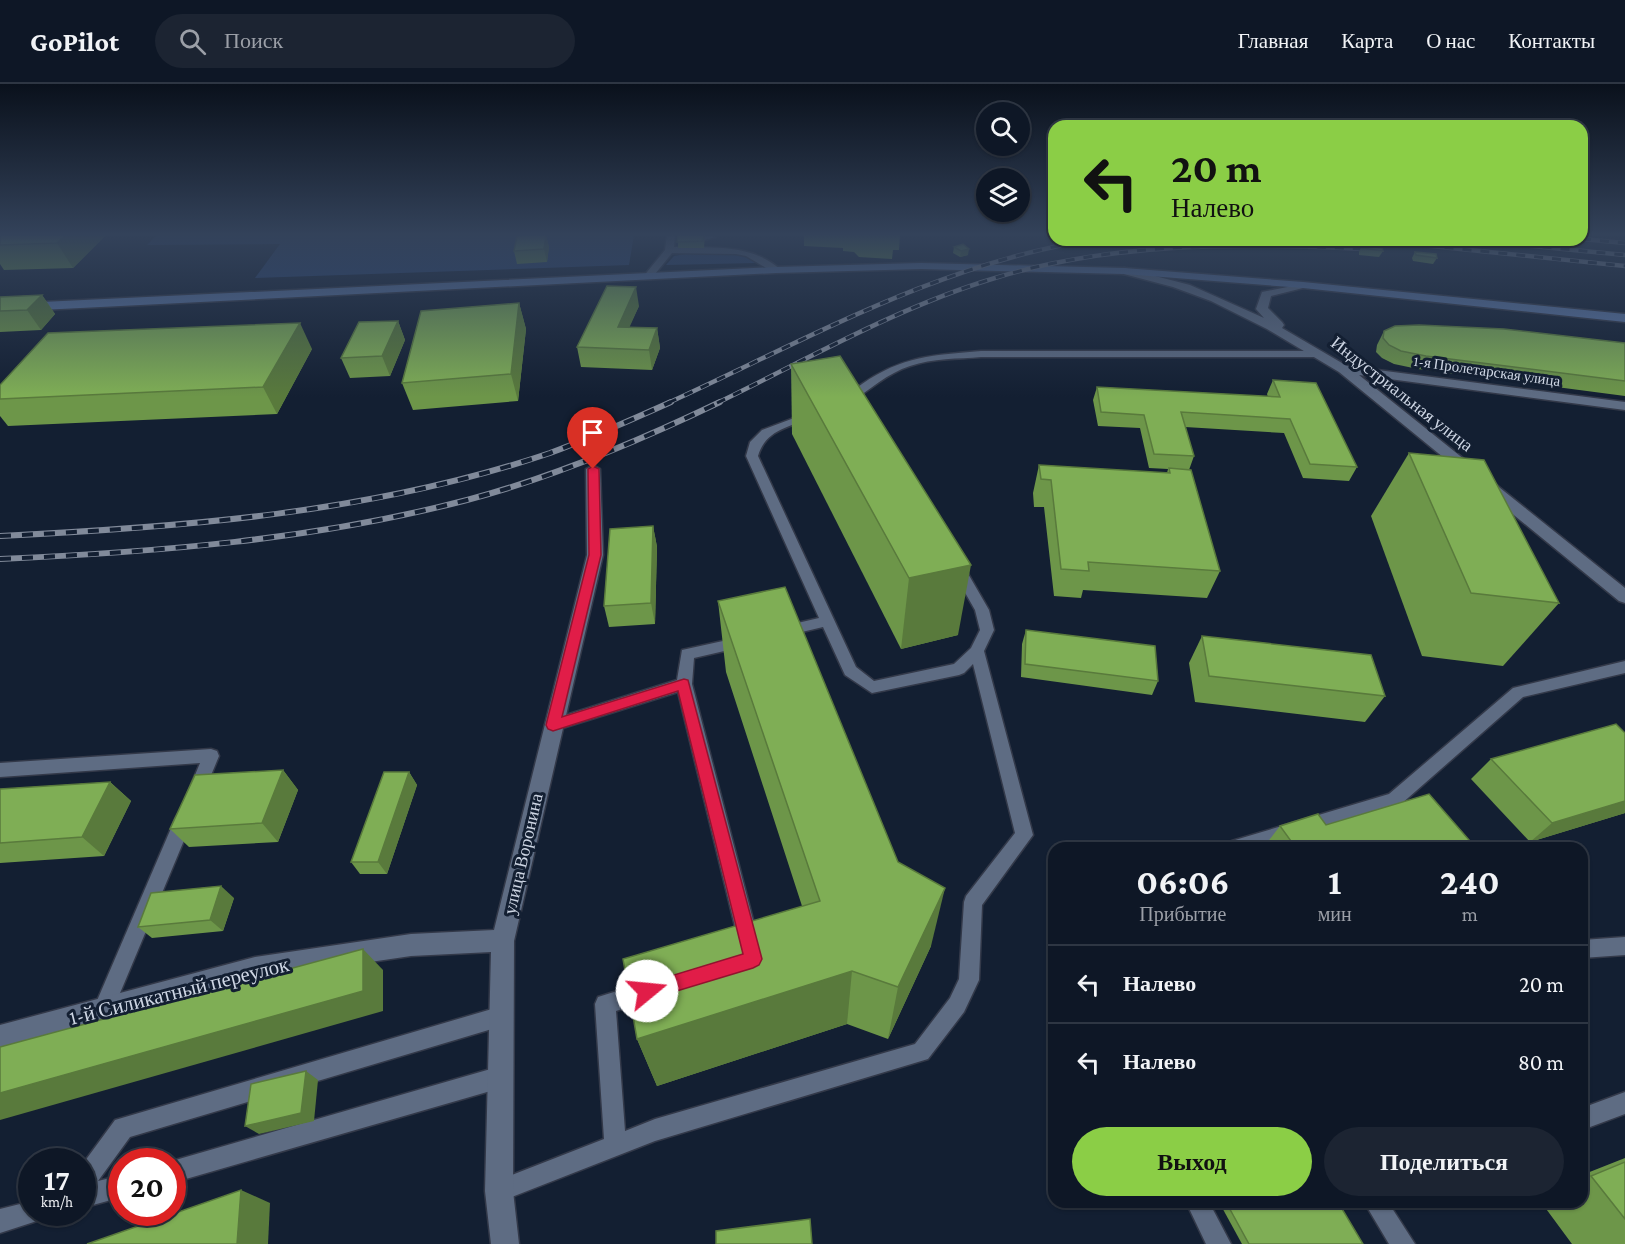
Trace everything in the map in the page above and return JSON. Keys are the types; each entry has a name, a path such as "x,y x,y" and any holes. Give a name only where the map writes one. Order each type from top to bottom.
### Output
{"street":[{"path":"0,308 394,289"},
{"name":"Индустриальная улица","path":"1191,289 1238,309 1293,338 1344,369 1625,597"},
{"name":"Индустриальная улица","path":"1219,289 1238,309"},
{"name":"Индустриальная улица","path":"1286,289 1266,294 1262,309 1293,338"},
{"path":"1343,289 1625,318"},
{"name":"1-я Пролетарская улица","path":"1344,369 1625,406"},
{"name":"улица Воронина","path":"505,1244 499,1191 503,941 595,555 593,469"},
{"name":"1-й Силикатный переулок","path":"0,1037 255,968 411,945 503,941"}],"lane":[{"path":"854,412 833,410 886,373 914,361 981,354 1320,354"},
{"path":"824,412 790,421 766,432 756,442 752,456 850,671 873,687 959,669 977,651 987,630 982,610 952,559"},
{"path":"742,963 753,959 684,684 687,654 827,621"},
{"path":"499,1191 655,1130 921,1052 957,1005 969,980 974,902 1024,835 977,651"},
{"path":"1254,842 1364,807 1394,800 1518,692 1625,667"},
{"path":"553,725 684,684"},
{"path":"0,770 211,756 103,1010"},
{"path":"1394,800 1407,816"},
{"path":"1588,949 1625,946"},
{"path":"615,1146 605,1004 662,987"},
{"path":"96,1165 123,1128 502,1016"},
{"path":"186,1168 501,1077"},
{"path":"1588,1117 1625,1104"},
{"path":"1200,1208 1219,1244"},
{"path":"1379,1208 1403,1244"},
{"path":"0,1221 18,1216"}],"building":[{"path":"605,289 635,289 618,327 657,328 649,350 577,347"},
{"path":"42,295 27,310 0,311 0,297"},
{"path":"519,303 511,374 402,383 421,311"},
{"path":"398,321 382,356 341,358 359,322"},
{"path":"300,323 263,387 0,399 0,385 48,333"},
{"path":"1395,326 1504,329 1625,343 1625,381 1426,356 1401,351 1389,345 1383,338 1384,331"},
{"path":"840,356 971,565 909,578 791,364"},
{"path":"1273,380 1316,383 1357,467 1310,464 1290,419 1181,412 1194,456 1154,454 1144,415 1101,412 1097,387 1280,397"},
{"path":"1409,453 1484,460 1559,603 1471,593"},
{"path":"1039,465 1170,473 1169,468 1191,470 1220,571 1088,562 1089,571 1061,569 1051,480 1041,479"},
{"path":"653,526 651,603 604,606 610,529"},
{"path":"785,587 898,862 945,888 898,987 852,971 637,1039 623,959 820,901 718,601"},
{"path":"1026,630 1155,646 1158,681 1025,664"},
{"path":"1202,636 1371,655 1385,696 1209,676"},
{"path":"1616,724 1625,733 1625,801 1552,823 1491,759"},
{"path":"283,770 262,823 170,829 195,775"},
{"path":"384,772 409,772 378,862 351,862"},
{"path":"110,782 82,837 0,843 0,789"},
{"path":"1429,794 1471,842 1292,842 1280,826 1318,814 1326,825"},
{"path":"221,886 210,920 138,927 151,893"},
{"path":"363,949 363,991 0,1093 0,1047"},
{"path":"306,1071 301,1113 245,1126 251,1084"},
{"path":"1625,1162 1625,1219 1591,1176"},
{"path":"241,1190 237,1244 87,1244 138,1226 186,1226 186,1209"},
{"path":"1229,1208 1342,1208 1363,1244 1249,1244"},
{"path":"810,1219 812,1244 716,1244 716,1231"}],"railway":[{"path":"668,403 875,306 917,289"},
{"path":"717,403 888,319 962,289"},
{"path":"0,536 209,522 278,514 415,490 550,453 671,402"},
{"path":"0,559 235,542 352,525 409,514 500,491 564,469 659,431 720,402"}],"route":[{"path":"593,469 595,555 553,725 684,684 753,959 647,991"}]}
